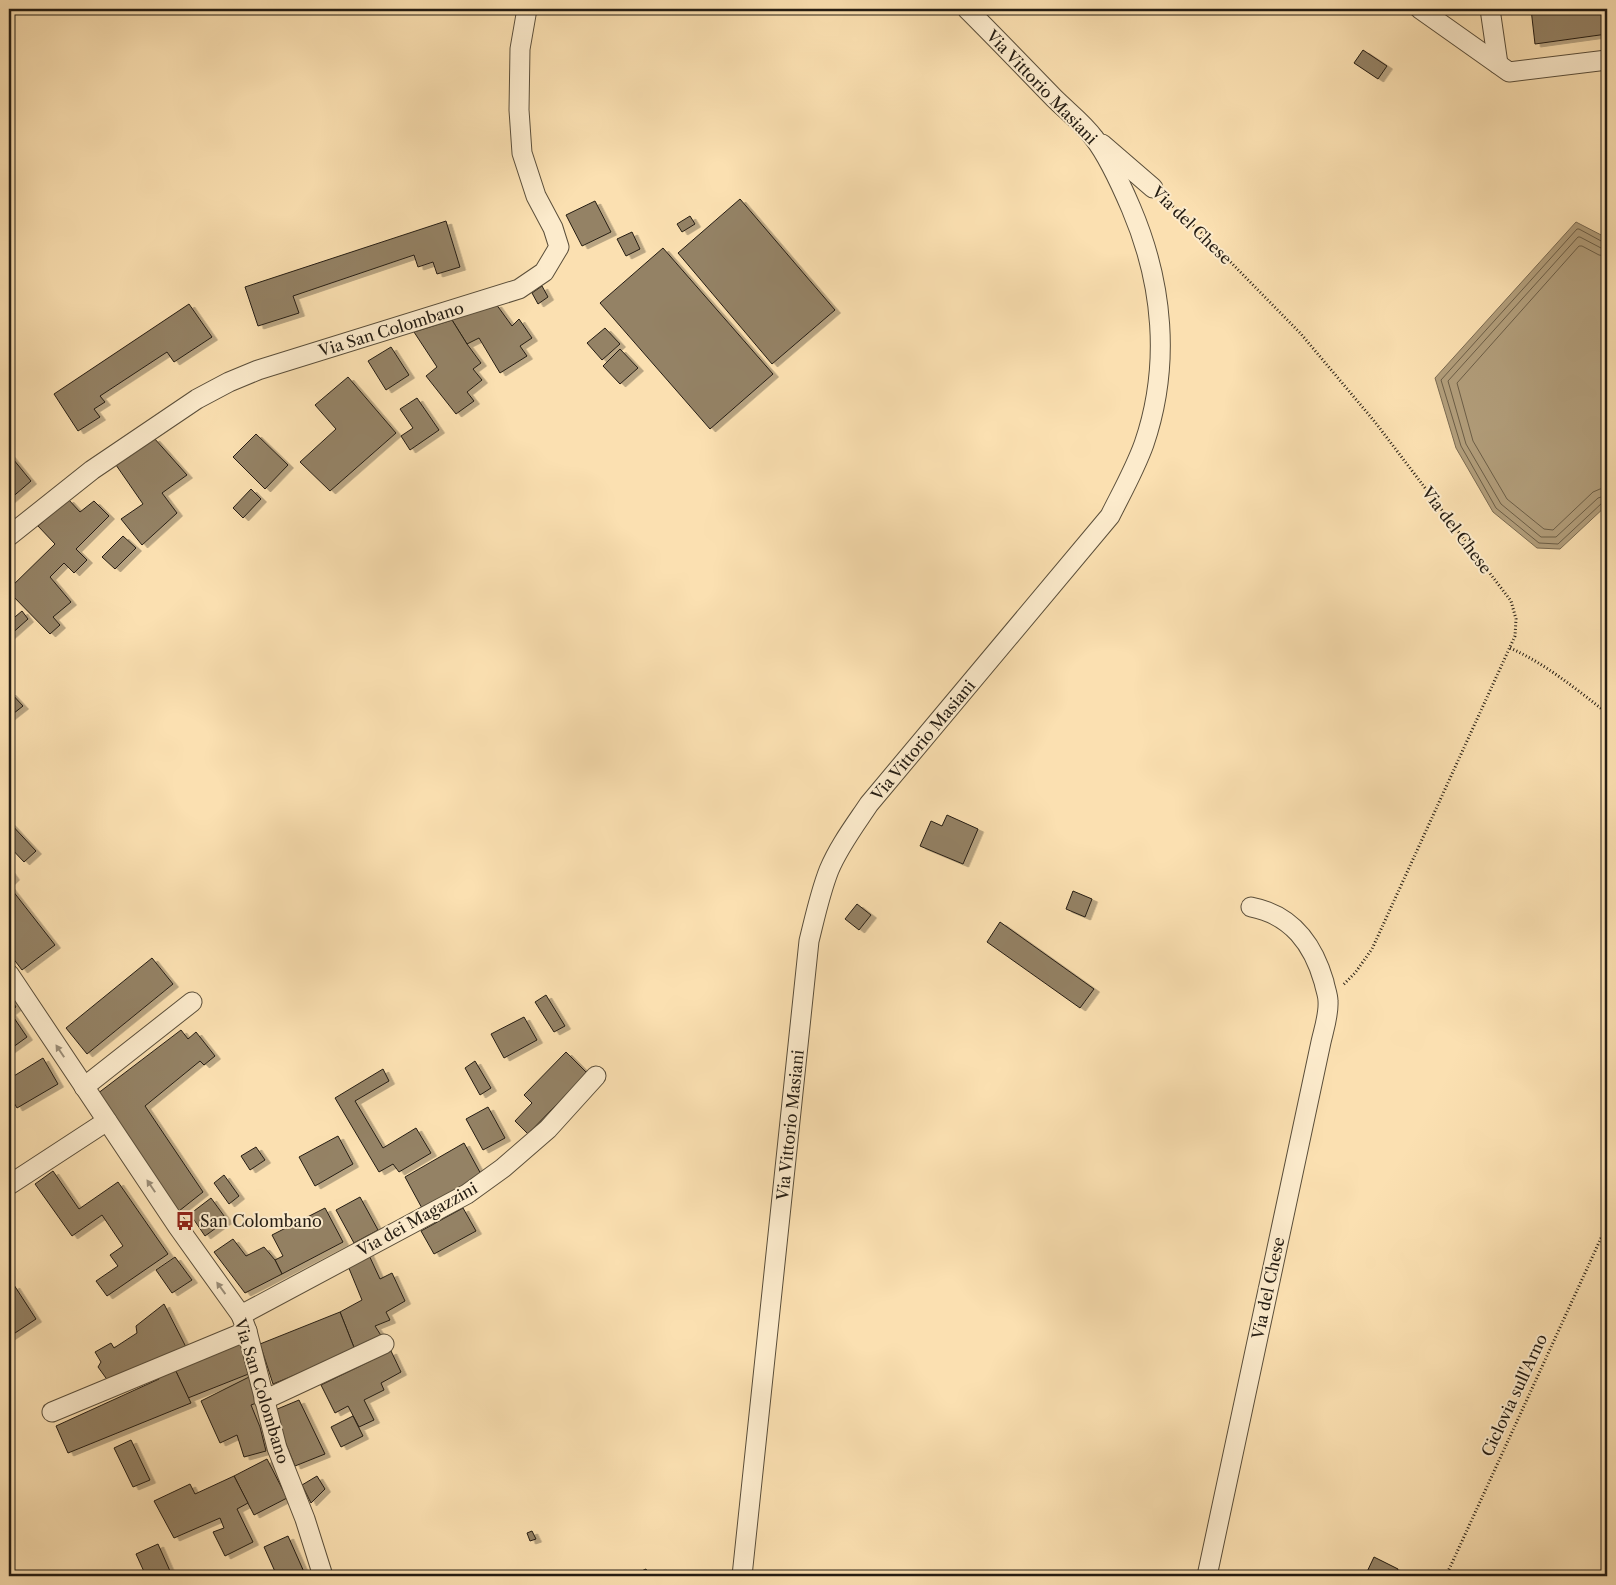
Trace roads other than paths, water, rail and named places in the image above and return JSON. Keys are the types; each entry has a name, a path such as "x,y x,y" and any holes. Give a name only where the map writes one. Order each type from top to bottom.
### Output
{"street":[{"name":"Via San Colombano","path":"9,536 92,470 197,400 229,382 258,370 519,290 544,272 559,247 553,228 536,196 522,152 519,110 520,49 527,9"},
{"name":"Via Vittorio Masiani","path":"742,1576 809,941 818,901 844,842 869,804 1110,516 1135,466 1144,443 1155,403 1161,353 1160,316 1154,279 1142,234 1121,186 1094,138 967,9"},
{"path":"1420,9 1509,72 1607,60"},
{"path":"1490,9 1498,64"},
{"name":"Via del Chese","path":"1094,138 1153,188"},
{"name":"Via del Chese","path":"1206,1576 1322,1042 1328,1000 1321,971 1311,947 1295,928 1278,916 1265,910 1251,907"},
{"name":"Via San Colombano","path":"9,974 244,1323 277,1448 305,1519 324,1576"},
{"path":"84,1087 192,1002"},
{"name":"Via dei Magazzini","path":"52,1412 244,1323 467,1194 503,1168 548,1129 596,1076"},
{"path":"9,1185 107,1121"},
{"path":"264,1400 384,1344"}],"water":[{"path":"1576,222 1607,238 1607,505 1560,549 1537,548 1493,512 1456,448 1435,378"}],"place":[{"name":"San Colombano","path":"185,1221"}]}
